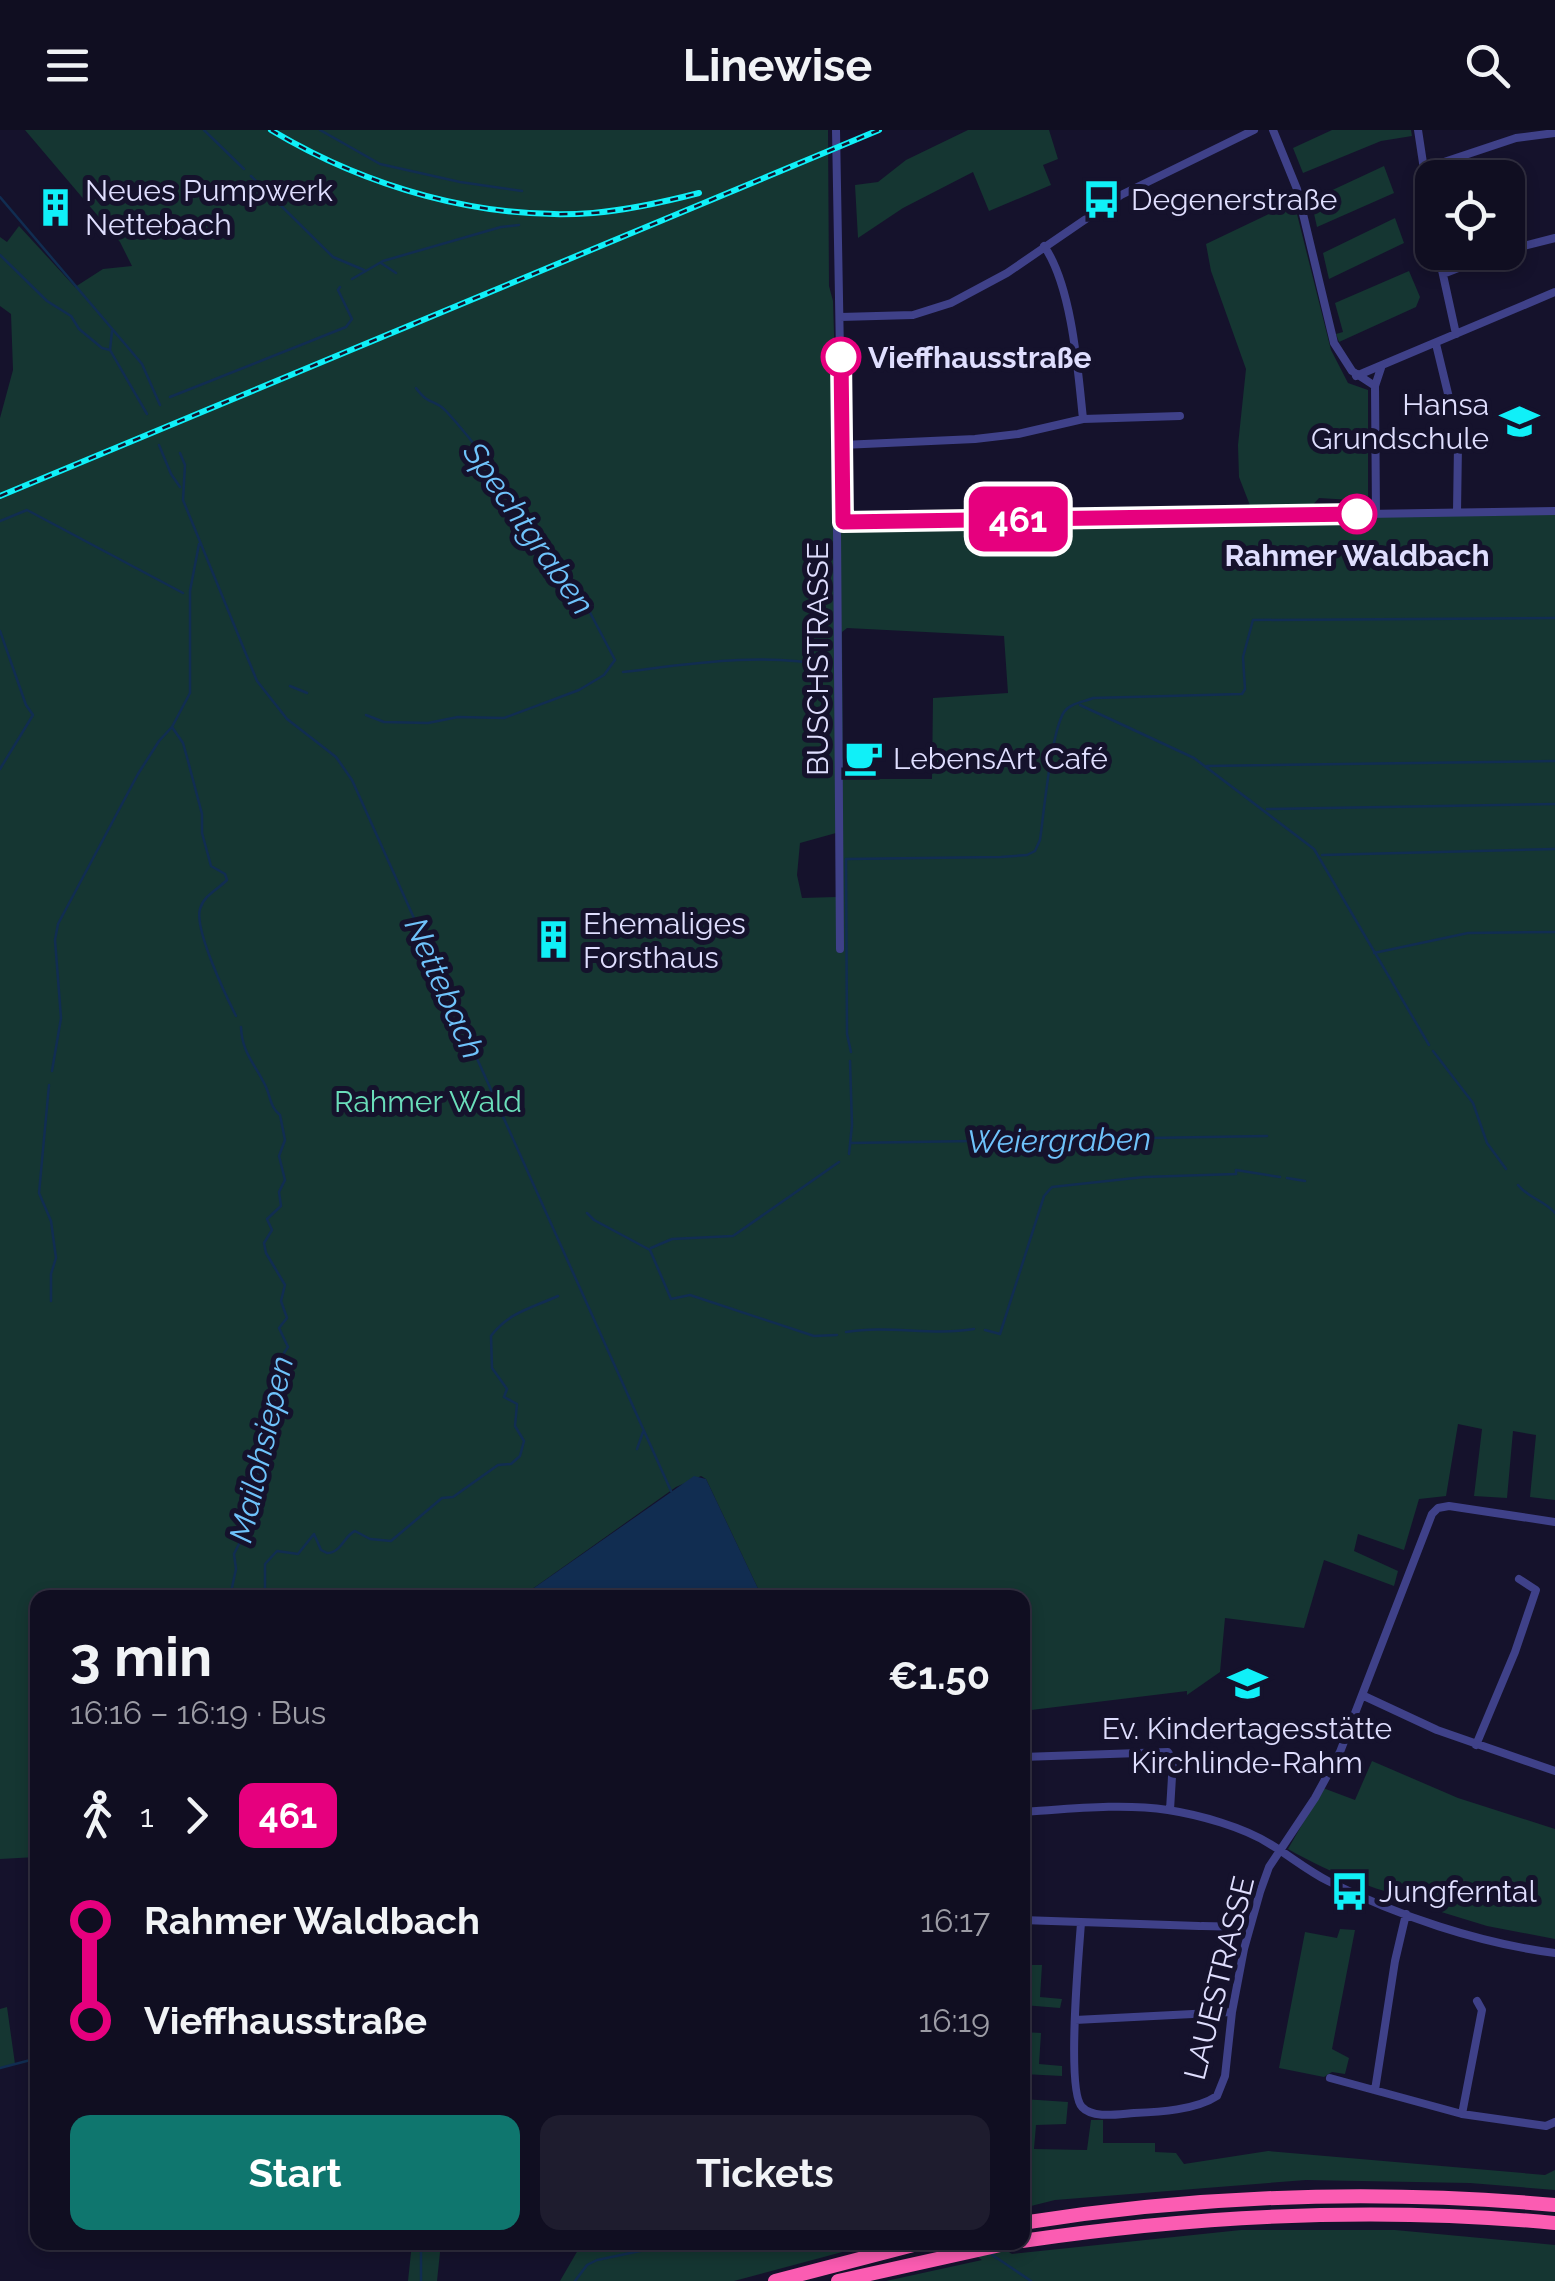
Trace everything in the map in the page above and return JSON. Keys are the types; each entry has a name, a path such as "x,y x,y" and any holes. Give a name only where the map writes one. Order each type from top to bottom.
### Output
{"highway":[{"path":"1030,2222 1144,2207 1312,2196 1438,2197 1555,2205"},
{"path":"1030,2240 1149,2224 1271,2215 1438,2215 1555,2223"},
{"path":"775,2281 894,2250"},
{"path":"838,2281 975,2250"}],"street":[{"name":"BUSCHSTRASSE","path":"836,130 843,522 837,528 840,949"},
{"path":"840,317 902,316 936,309 989,283 1121,196 1254,130"},
{"path":"1273,130 1297,188 1334,343 1356,376 1376,386"},
{"path":"1418,130 1423,160"},
{"path":"1448,160 1506,141 1555,133"},
{"path":"1525,246 1555,238"},
{"path":"1044,246 1070,326 1082,420"},
{"path":"1442,270 1456,334"},
{"path":"1443,274 1453,270"},
{"path":"1356,376 1555,292"},
{"path":"1436,344 1451,406"},
{"path":"1376,514 1376,386 1382,365"},
{"path":"842,445 1000,437 1082,420 1180,416"},
{"path":"1457,512 1458,445"},
{"path":"843,522 1555,511"},
{"name":"LAUESTRASSE","path":"1080,1923 1075,2020 1078,2101 1093,2114 1129,2114 1195,2105 1217,2096 1225,2076 1232,2012 1249,1927 1270,1867 1328,1774 1364,1696 1432,1514 1449,1506 1555,1522"},
{"path":"1476,1745 1536,1590 1519,1578"},
{"path":"1364,1696 1417,1722 1555,1771"},
{"path":"1030,1757 1168,1752 1173,1760 1170,1810"},
{"path":"1030,1812 1126,1807 1170,1810 1267,1842 1322,1878 1406,1914 1489,1940 1555,1953"},
{"path":"1375,2090 1406,1914"},
{"path":"1030,1920 1249,1927"},
{"path":"1462,2114 1482,2010 1477,2000"},
{"path":"1075,2020 1232,2012"},
{"path":"1330,2078 1462,2114 1546,2126 1555,2122"}],"green space":[{"name":"Rahmer Wald","path":"25,130 828,130 829,286 833,301 840,525 1555,514 1555,1500 1530,1497 1536,1435 1513,1431 1507,1498 1474,1496 1482,1429 1458,1424 1446,1496 1419,1499 1404,1550 1358,1534 1354,1551 1398,1571 1394,1586 1324,1560 1304,1628 1225,1618 1220,1672 1187,1695 1187,1691 1030,1710 1030,1590 759,1590 706,1479 701,1476 676,1487 531,1590 30,1590 30,1857 0,1859 0,418 13,370 11,314 0,306 0,237 7,242 19,226 75,287 103,269 132,266 120,242","holes":["847,628 1004,636 1008,693 933,698 932,779 843,779 842,632","836,833 836,897 802,898 797,875 800,843"]},
{"path":"968,130 1049,130 1058,159 1043,165 1051,185 989,211 973,172 903,208 858,238 855,185 878,182 906,160"},
{"path":"1332,130 1411,130 1412,136 1381,141 1303,173 1293,148"},
{"path":"1384,166 1394,193 1317,227 1311,200"},
{"path":"1294,202 1331,350 1348,383 1368,390 1368,501 1319,498 1308,510 1251,508 1239,477 1238,445 1246,369 1211,271 1206,244"},
{"path":"1395,218 1404,243 1329,279 1323,253"},
{"path":"1409,271 1420,297 1416,307 1339,342 1336,334 1343,332 1335,303"},
{"path":"1372,1761 1458,1798 1555,1829 1555,1939 1487,1926 1438,1911 1433,1904 1358,1882 1288,1849 1323,1788 1355,1800"},
{"path":"1340,1929 1355,1930 1332,2049 1349,2058 1345,2074 1332,2072 1324,2077 1279,2068 1305,1932 1337,1938"},
{"path":"1030,1965 1042,1965 1040,1997 1062,1999 1060,2008 1030,2006"},
{"path":"7,2007 15,2064 0,2068 0,2009"},
{"path":"1030,2032 1041,2033 1039,2064 1062,2066 1062,2076 1030,2074"},
{"path":"1030,2099 1068,2102 1066,2124 1036,2125 1034,2149 1087,2150 1091,2120 1103,2120 1103,2143 1155,2143 1155,2152 1176,2153 1184,2164 1268,2151 1545,2175 1555,2170 1555,2190 1470,2183 1306,2180 1055,2200 1030,2206"},
{"path":"1241,2230 1395,2230 1555,2245 1555,2281 886,2281 982,2260 967,2250 1005,2250 1012,2254"},
{"path":"411,2250 440,2250 437,2281 408,2281"},
{"path":"578,2250 850,2250 734,2281 560,2281"}],"water":[{"path":"694,1476 706,1479 759,1590 531,1590"}],"waterway":[{"path":"204,130 244,169"},
{"path":"320,130 380,164 522,191"},
{"path":"251,176 333,257 364,270"},
{"name":"Nettebach","path":"0,197 142,364 160,405"},
{"path":"352,279 383,261 519,225"},
{"path":"0,255 47,301 71,316 79,329 110,350"},
{"path":"381,263 396,273"},
{"path":"170,397 346,327 352,319 340,287"},
{"path":"112,331 110,350 147,414"},
{"name":"Spechtgraben","path":"366,715 384,722 428,723 458,717 504,718 579,690 604,675 615,660 576,586 529,528 492,467 446,411 416,388"},
{"path":"159,445 180,487"},
{"name":"Nettebach","path":"180,453 185,465 183,500 257,681 287,719 336,757 352,780 671,1491"},
{"path":"0,521 27,510 183,593"},
{"name":"Mailohsiepen","path":"199,544 190,591 190,693 172,727 183,743 211,866 225,874 227,880 204,900 199,919 212,962 236,1016"},
{"name":"Rahmer Waldbach","path":"851,1052 847,1034 846,859 1001,857 1035,851 1040,840 1055,737 1059,722 1070,707 1093,698 1242,694 1243,657 1253,620 1555,618"},
{"path":"0,631 33,715 0,769"},
{"path":"623,672 753,660 830,666"},
{"name":"Spechtgraben","path":"290,686 307,693"},
{"path":"1080,705 1194,758 1314,849 1429,1045"},
{"path":"52,1071 61,1018 55,940 58,924 138,774 172,727"},
{"path":"1207,766 1555,761"},
{"path":"1267,809 1555,804"},
{"path":"1322,855 1555,849"},
{"path":"1374,953 1468,933 1555,932"},
{"name":"Mailohsiepen","path":"232,1590 236,1569 234,1554 243,1536 244,1505 258,1484 259,1463 279,1397 279,1370 288,1347 279,1328 287,1318 281,1301 285,1285 264,1243 272,1230 267,1219 281,1206 279,1192 285,1180 279,1156 285,1140 280,1115 247,1052 241,1027"},
{"path":"1433,1051 1473,1103 1487,1143 1506,1169"},
{"name":"Rahmer Waldbach","path":"849,1154 850,1061"},
{"path":"49,1085 39,1193 51,1221 56,1258 51,1274 51,1301"},
{"name":"Weiergraben","path":"851,1143 1267,1136"},
{"name":"Rahmer Waldbach","path":"651,1248 672,1239 733,1236 839,1162"},
{"path":"985,1330 1000,1334 1044,1196 1052,1187 1144,1177 1236,1174 1236,1170 1280,1177"},
{"path":"1287,1178 1305,1181"},
{"path":"1518,1185 1555,1213"},
{"path":"587,1213 650,1250 671,1299 690,1295 814,1336 837,1335"},
{"path":"265,1590 265,1564 277,1551 298,1554 314,1534 321,1550 327,1553 336,1550 355,1531 370,1539 391,1541 442,1498 453,1497 498,1465 511,1464 520,1456 524,1441 515,1426 517,1404 504,1397 507,1389 492,1368 491,1336 513,1316 558,1296"},
{"path":"846,1332 974,1329"},
{"path":"637,1449 643,1432"},
{"path":"0,2068 30,2060"},
{"path":"421,2281 422,2250"},
{"path":"575,2281 587,2265 597,2260 645,2250"},
{"path":"991,2254 1031,2281"}],"railway":[{"path":"271,130 385,183 467,205 551,214 593,213 699,193"},
{"path":"0,496 879,130"}],"bus line":[{"name":"461","path":"841,357 843,522 1357,514"}],"place":[{"name":"Degenerstraße","path":"1101,199"},
{"name":"Neues Pumpwerk Nettebach","path":"55,207"},
{"name":"Vieffhausstraße","path":"841,357"},
{"name":"Hansa Grundschule","path":"1519,421"},
{"name":"Rahmer Waldbach","path":"1357,514"},
{"name":"LebensArt Café","path":"863,758"},
{"name":"Ehemaliges Forsthaus","path":"553,940"},
{"name":"Ev. Kindertagesstätte Kirchlinde-Rahm","path":"1247,1684"},
{"name":"Jungferntal","path":"1349,1891"}]}
